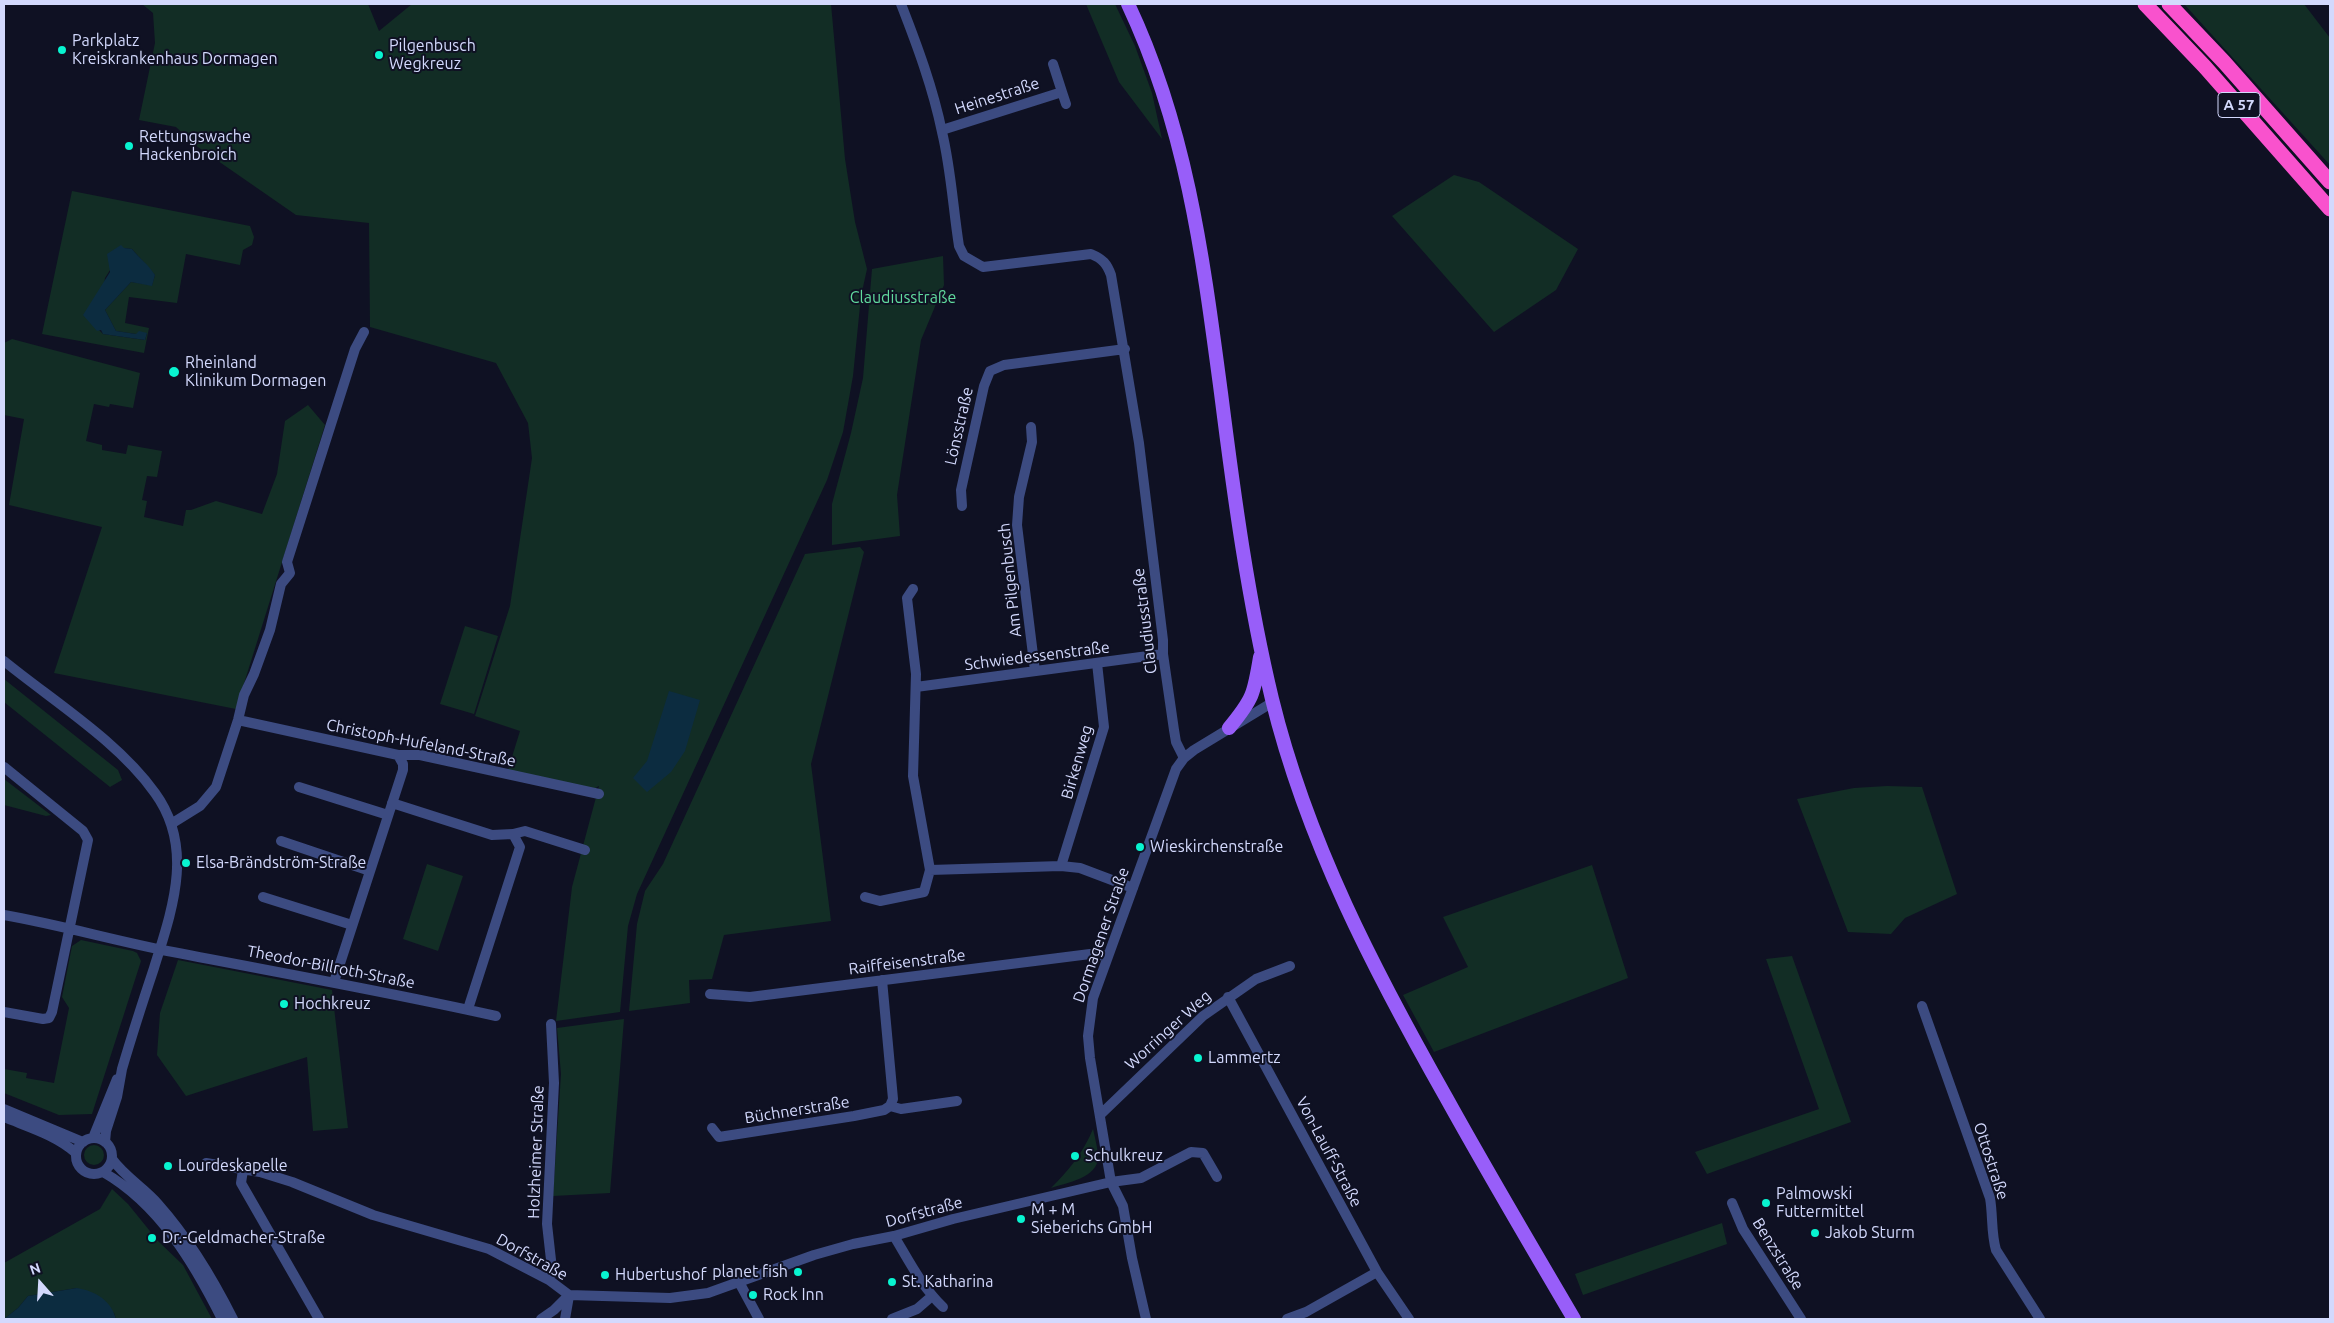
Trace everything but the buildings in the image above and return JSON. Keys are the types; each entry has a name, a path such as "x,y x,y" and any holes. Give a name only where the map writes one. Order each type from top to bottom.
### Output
{"highway":[{"name":"A 57","path":"2145,4 2205,67 2330,209"},
{"name":"A 57","path":"2169,4 2224,62 2330,182"}],"main road":[{"path":"1128,4 1161,81 1187,174 1207,284 1236,506 1261,649 1273,702 1305,806 1361,942 1434,1078 1574,1319"},
{"path":"1229,728 1254,694 1261,649"}],"street":[{"name":"Claudiusstraße","path":"901,4 918,49 942,130 959,246 964,256 983,267 1091,254 1101,258 1107,264 1111,275 1124,349 1163,640 1162,654 1176,742 1184,758"},
{"name":"Heinestraße","path":"1053,64 1066,104"},
{"name":"Heinestraße","path":"942,130 1062,92"},
{"path":"172,824 200,806 216,786 238,720 244,695 270,630 281,584 290,573 287,562 355,349 364,332"},
{"name":"Lönsstraße","path":"962,506 961,490 984,386 990,371 1004,365 1124,349"},
{"name":"Am Pilgenbusch","path":"1031,427 1032,442 1019,497 1017,525 1035,671"},
{"path":"865,897 880,901 924,892 930,870 913,776 916,674 907,598 913,589"},
{"name":"Schwiedessenstraße","path":"916,687 1162,654"},
{"path":"4,661 125,759 154,792 172,824 178,855 176,887 160,949 122,1069 117,1097 106,1131 105,1142"},
{"name":"Birkenweg","path":"1061,866 1104,727 1097,663"},
{"name":"Dormagener Straße","path":"1146,1319 1132,1258 1123,1206 1111,1182 1088,1036 1093,998 1172,779 1184,758 1273,702"},
{"name":"Christoph-Hufeland-Straße","path":"238,720 398,755 420,755 599,794"},
{"path":"334,982 403,770 403,764 398,755"},
{"path":"4,767 86,835 88,840 52,1012 49,1018 43,1019 4,1012"},
{"path":"299,787 388,814"},
{"path":"392,803 492,835 513,834 525,831 585,850"},
{"path":"468,1010 520,847 513,834"},
{"path":"281,841 370,871"},
{"path":"930,870 1061,866 1080,868 1133,888"},
{"path":"263,897 352,925"},
{"name":"Theodor-Billroth-Straße","path":"4,915 160,949 334,982 496,1016"},
{"name":"Raiffeisenstraße","path":"710,994 750,997 1090,954 1108,956"},
{"name":"Worringer Weg","path":"1101,1114 1202,1016 1256,979 1290,966"},
{"path":"882,980 894,1099 890,1106"},
{"name":"Von-Lauff-Straße","path":"1228,997 1377,1272 1408,1319"},
{"name":"Ottostraße","path":"1922,1006 1990,1198 1993,1214 1993,1240 1996,1250 2040,1319"},
{"name":"Holzheimer Straße","path":"549,1280 552,1269 548,1224 554,1083 551,1024"},
{"path":"93,1138 109,1094 122,1069"},
{"name":"Büchnerstraße","path":"712,1128 719,1137 846,1118 884,1110 890,1106 901,1109 957,1101"},
{"path":"4,1109 83,1142"},
{"path":"4,1117 43,1133 69,1147 76,1153"},
{"path":"93,1138 105,1142 110,1148 112,1158 110,1164 103,1172 94,1174 84,1171 77,1163 76,1153 83,1142 93,1138"},
{"name":"Dorfstraße","path":"206,1163 275,1176 373,1215 489,1249 549,1280 569,1295 670,1298 708,1293 814,1255 853,1244 894,1236 1111,1182 1141,1178 1196,1151 1203,1153 1218,1178"},
{"path":"112,1158 157,1203 193,1247 233,1319"},
{"path":"242,1170 241,1183 318,1319"},
{"path":"103,1172 136,1196 166,1228 186,1253 222,1319"},
{"name":"Benzstraße","path":"1732,1203 1743,1229 1801,1319"},
{"path":"894,1236 932,1296 943,1308"},
{"path":"1287,1319 1306,1312 1377,1272"},
{"path":"739,1282 759,1319"},
{"path":"541,1319 554,1310 569,1295"},
{"path":"564,1319 569,1295"},
{"path":"892,1319 917,1309 932,1296"}],"green space":[{"path":"142,4 368,4 379,31 412,4 831,4 845,159 855,222 867,269 861,296 853,376 843,432 827,480 637,894 628,926 620,1012 556,1021 572,887 599,786 592,790 507,773 520,731 475,716 510,606 532,458 528,423 496,363 370,327 369,223 296,215 195,145 176,127 139,120 155,43 153,13"},
{"path":"1086,4 1115,4 1135,46 1152,93 1162,139 1119,82"},
{"path":"2184,4 2304,4 2330,38 2330,165"},
{"path":"1454,175 1479,182 1578,249 1556,290 1494,332 1392,216"},
{"path":"72,191 250,226 254,237 252,245 243,250 240,265 186,254 177,303 129,297 125,323 149,328 144,353 42,334","holes":["124,248 132,249 155,275 152,285 131,282 105,310 116,331 136,334 147,333 145,340 103,334 99,330 105,278"]},
{"name":"Claudiusstraße","path":"943,256 944,285 921,340 897,495 900,536 832,545 832,504 863,378 872,269"},
{"path":"12,339 140,373 133,408 110,404 109,407 94,404 86,441 102,445 102,450 126,454 128,445 162,451 157,477 147,476 142,500 147,501 144,517 183,526 186,510 216,501 262,514 277,474 285,421 308,405 325,425 236,709 54,673 102,527 9,505 24,419 4,415 4,343"},
{"path":"860,547 864,552 811,764 831,921 724,935 712,979 689,980 690,1003 629,1011 637,924 645,891 663,864 805,554"},
{"path":"465,626 498,636 474,714 440,704"},
{"path":"4,679 118,770 122,780 110,787 4,702"},
{"path":"4,779 51,815 46,816 4,805"},
{"path":"1887,786 1922,787 1957,894 1905,918 1891,934 1848,932 1797,799 1854,788"},
{"path":"427,864 463,876 438,951 403,939"},
{"path":"1592,865 1628,978 1434,1052 1403,995 1468,967 1443,917"},
{"path":"81,940 133,951 137,953 141,961 92,1114 59,1115 4,1093 4,1069 27,1073 26,1078 54,1083 69,1008 62,997 72,946"},
{"path":"1792,956 1851,1122 1707,1174 1695,1152 1819,1109 1766,959"},
{"path":"178,960 332,990 348,1128 313,1131 307,1057 186,1096 157,1055 160,1013"},
{"path":"624,1019 610,1193 553,1196 561,1074 557,1028"},
{"path":"1093,1129 1098,1157 1097,1164 1093,1170 1072,1182 1051,1188 1075,1161"},
{"path":"94,1145 101,1148 104,1155 101,1162 94,1165 87,1162 84,1155 87,1148"},
{"path":"112,1189 128,1204 158,1241 183,1265 212,1319 116,1319 114,1313 77,1288 28,1296 18,1308 4,1319 4,1263 100,1209"},
{"path":"1722,1223 1727,1244 1583,1295 1575,1274"}],"water":[{"path":"121,245 124,248 132,249 155,275 152,286 131,282 105,310 116,331 136,334 139,331 147,333 145,340 103,334 101,330 97,331 83,315 110,272 107,254"},
{"path":"669,691 700,700 685,751 671,772 647,792 633,778 647,761"},
{"path":"77,1288 96,1294 114,1312 116,1319 4,1319 18,1308 28,1296"}],"place":[{"name":"Parkplatz Kreiskrankenhaus Dormagen","path":"62,50"},
{"name":"Pilgenbusch Wegkreuz","path":"379,55"},
{"name":"Rettungswache Hackenbroich","path":"129,146"},
{"name":"Rheinland Klinikum Dormagen","path":"174,372"},
{"name":"Wieskirchenstraße","path":"1140,847"},
{"name":"Elsa-Brändström-Straße","path":"186,863"},
{"name":"Hochkreuz","path":"284,1004"},
{"name":"Lammertz","path":"1198,1058"},
{"name":"Schulkreuz","path":"1075,1156"},
{"name":"Lourdeskapelle","path":"168,1166"},
{"name":"Palmowski Futtermittel","path":"1766,1203"},
{"name":"M + M Sieberichs GmbH","path":"1021,1219"},
{"name":"Jakob Sturm","path":"1815,1233"},
{"name":"Dr.-Geldmacher-Straße","path":"152,1238"},
{"name":"planet fish","path":"798,1272"},
{"name":"Hubertushof","path":"605,1275"},
{"name":"St. Katharina","path":"892,1282"},
{"name":"Rock Inn","path":"753,1295"}]}
